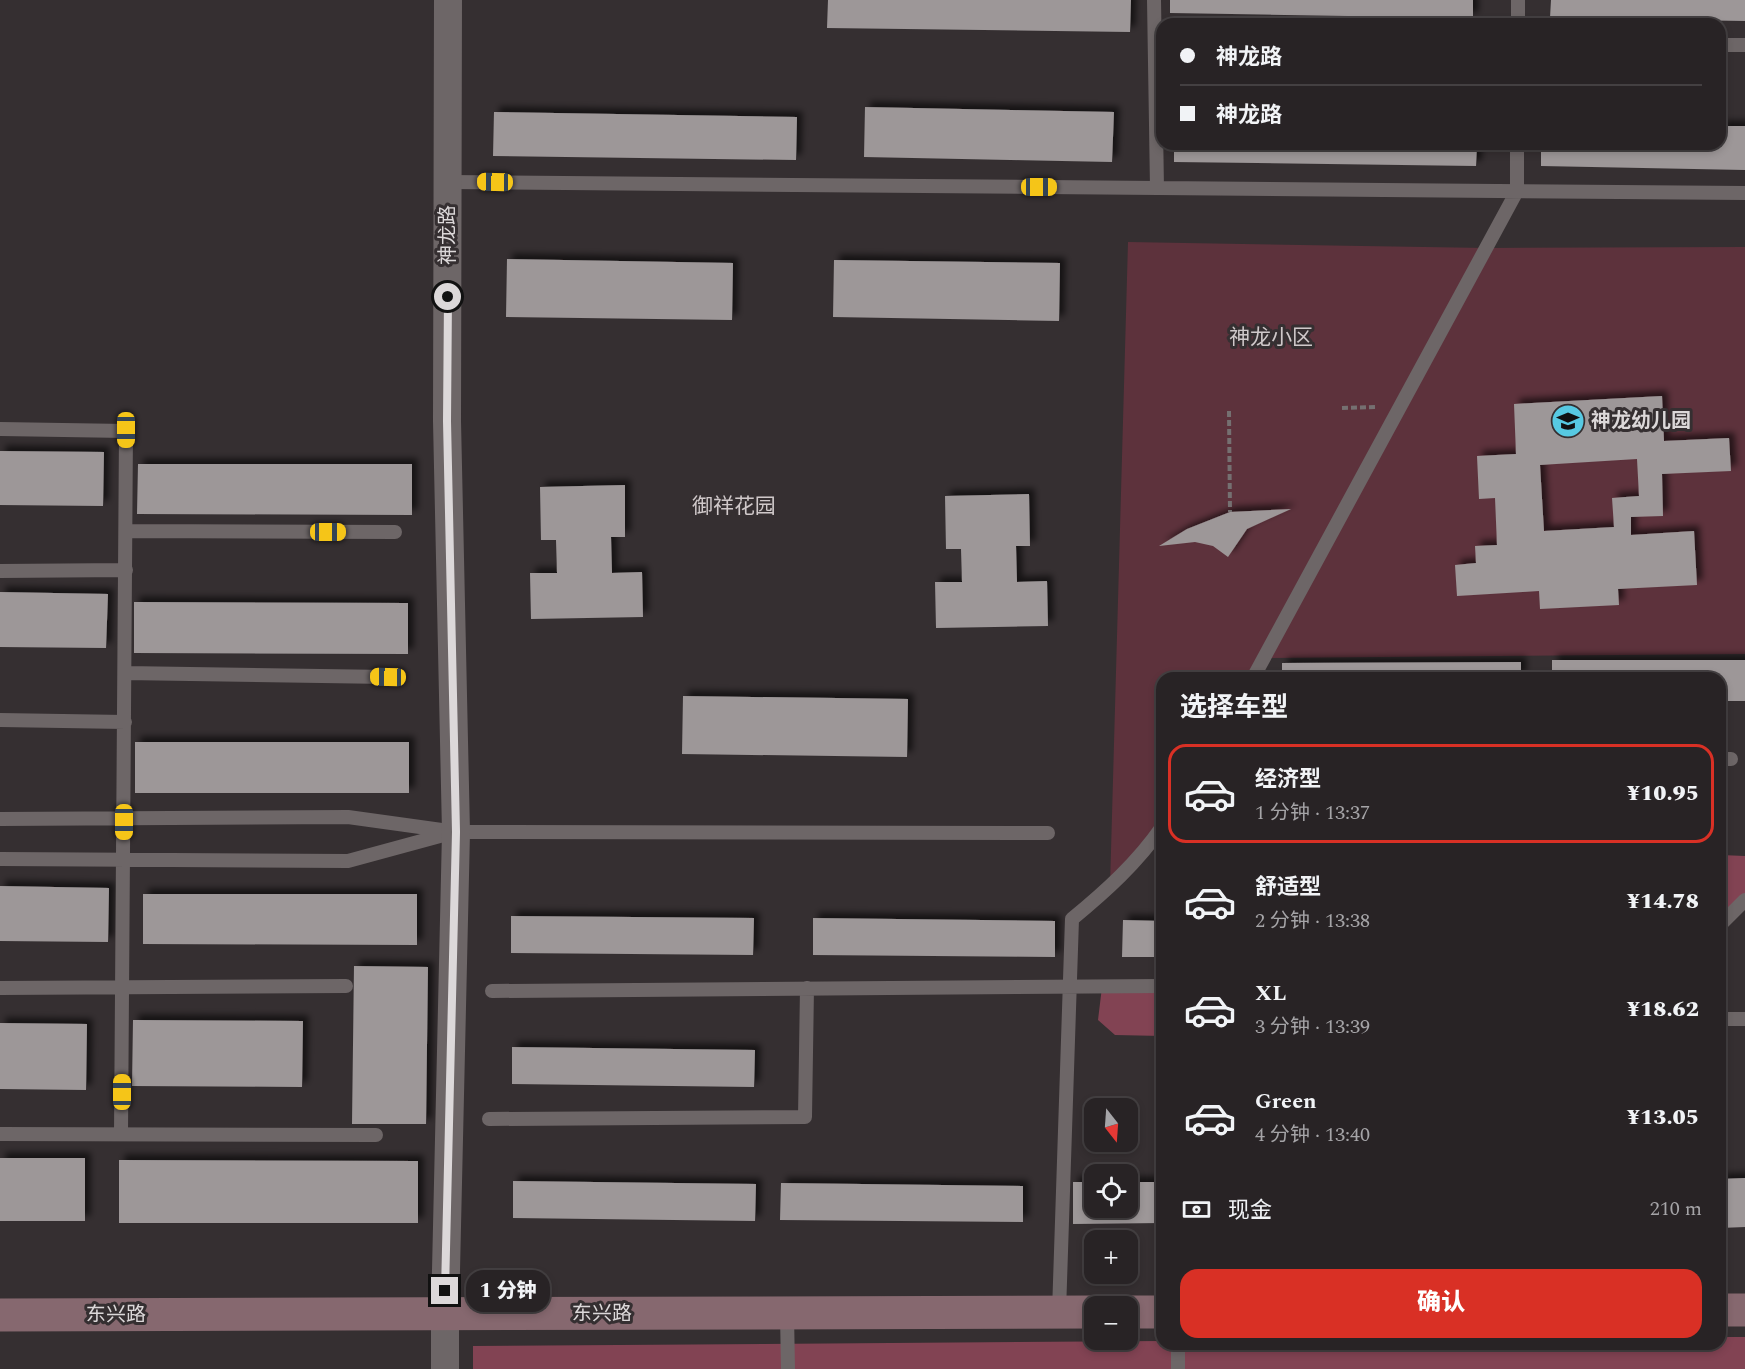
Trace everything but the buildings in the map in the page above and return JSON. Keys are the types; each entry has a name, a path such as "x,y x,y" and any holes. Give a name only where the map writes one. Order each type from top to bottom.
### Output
{"street":[{"name":"神龙路","path":"445,1369 456,832 447,421 448,0"},
{"path":"1726,1310 1745,1310"},
{"name":"东兴路","path":"0,1315 1084,1312"},
{"path":"1138,1312 1156,1312"}],"lane":[{"path":"1154,0 1156,18"},
{"path":"1518,0 1518,18"},
{"path":"1726,45 1745,45"},
{"path":"1157,188 1158,150"},
{"path":"1256,672 1516,191 1517,150"},
{"path":"448,182 1745,193"},
{"path":"0,429 126,430 121,1134"},
{"path":"126,531 395,532"},
{"path":"0,571 126,570"},
{"path":"125,673 388,677"},
{"path":"0,720 125,722"},
{"path":"0,819 348,817 456,832 1048,834"},
{"path":"0,859 348,861 456,832"},
{"path":"1059,1312 1072,919 1110,887 1156,837"},
{"path":"1726,919 1745,900"},
{"path":"0,988 346,986"},
{"path":"492,991 1156,986"},
{"path":"489,1119 805,1117 807,988"},
{"path":"1726,1019 1745,1019"},
{"path":"0,1134 376,1135"},
{"path":"787,1314 788,1369"},
{"path":"1178,1350 1178,1369"}],"path":[{"path":"1229,411 1230,512"}],"shaded area":[{"path":"1128,242 1486,248 1745,247 1745,654 1264,658 1256,672 1156,672 1156,834 1110,887"},
{"path":"1726,855 1745,856 1745,900 1726,920"},
{"path":"1156,986 1156,1036 1115,1035 1098,1020 1102,987"},
{"path":"1726,1337 1745,1337 1745,1369 473,1369 473,1346 1084,1342 1084,1350 1138,1350 1138,1341 1156,1341 1156,1350 1726,1350"}],"place":[{"name":"神龙幼儿园","path":"1568,421"}],"district":[{"name":"神龙小区","path":"1271,338"},
{"name":"御祥花园","path":"734,507"}],"route":[{"path":"445,1291 456,832 447,421 448,297"}]}
